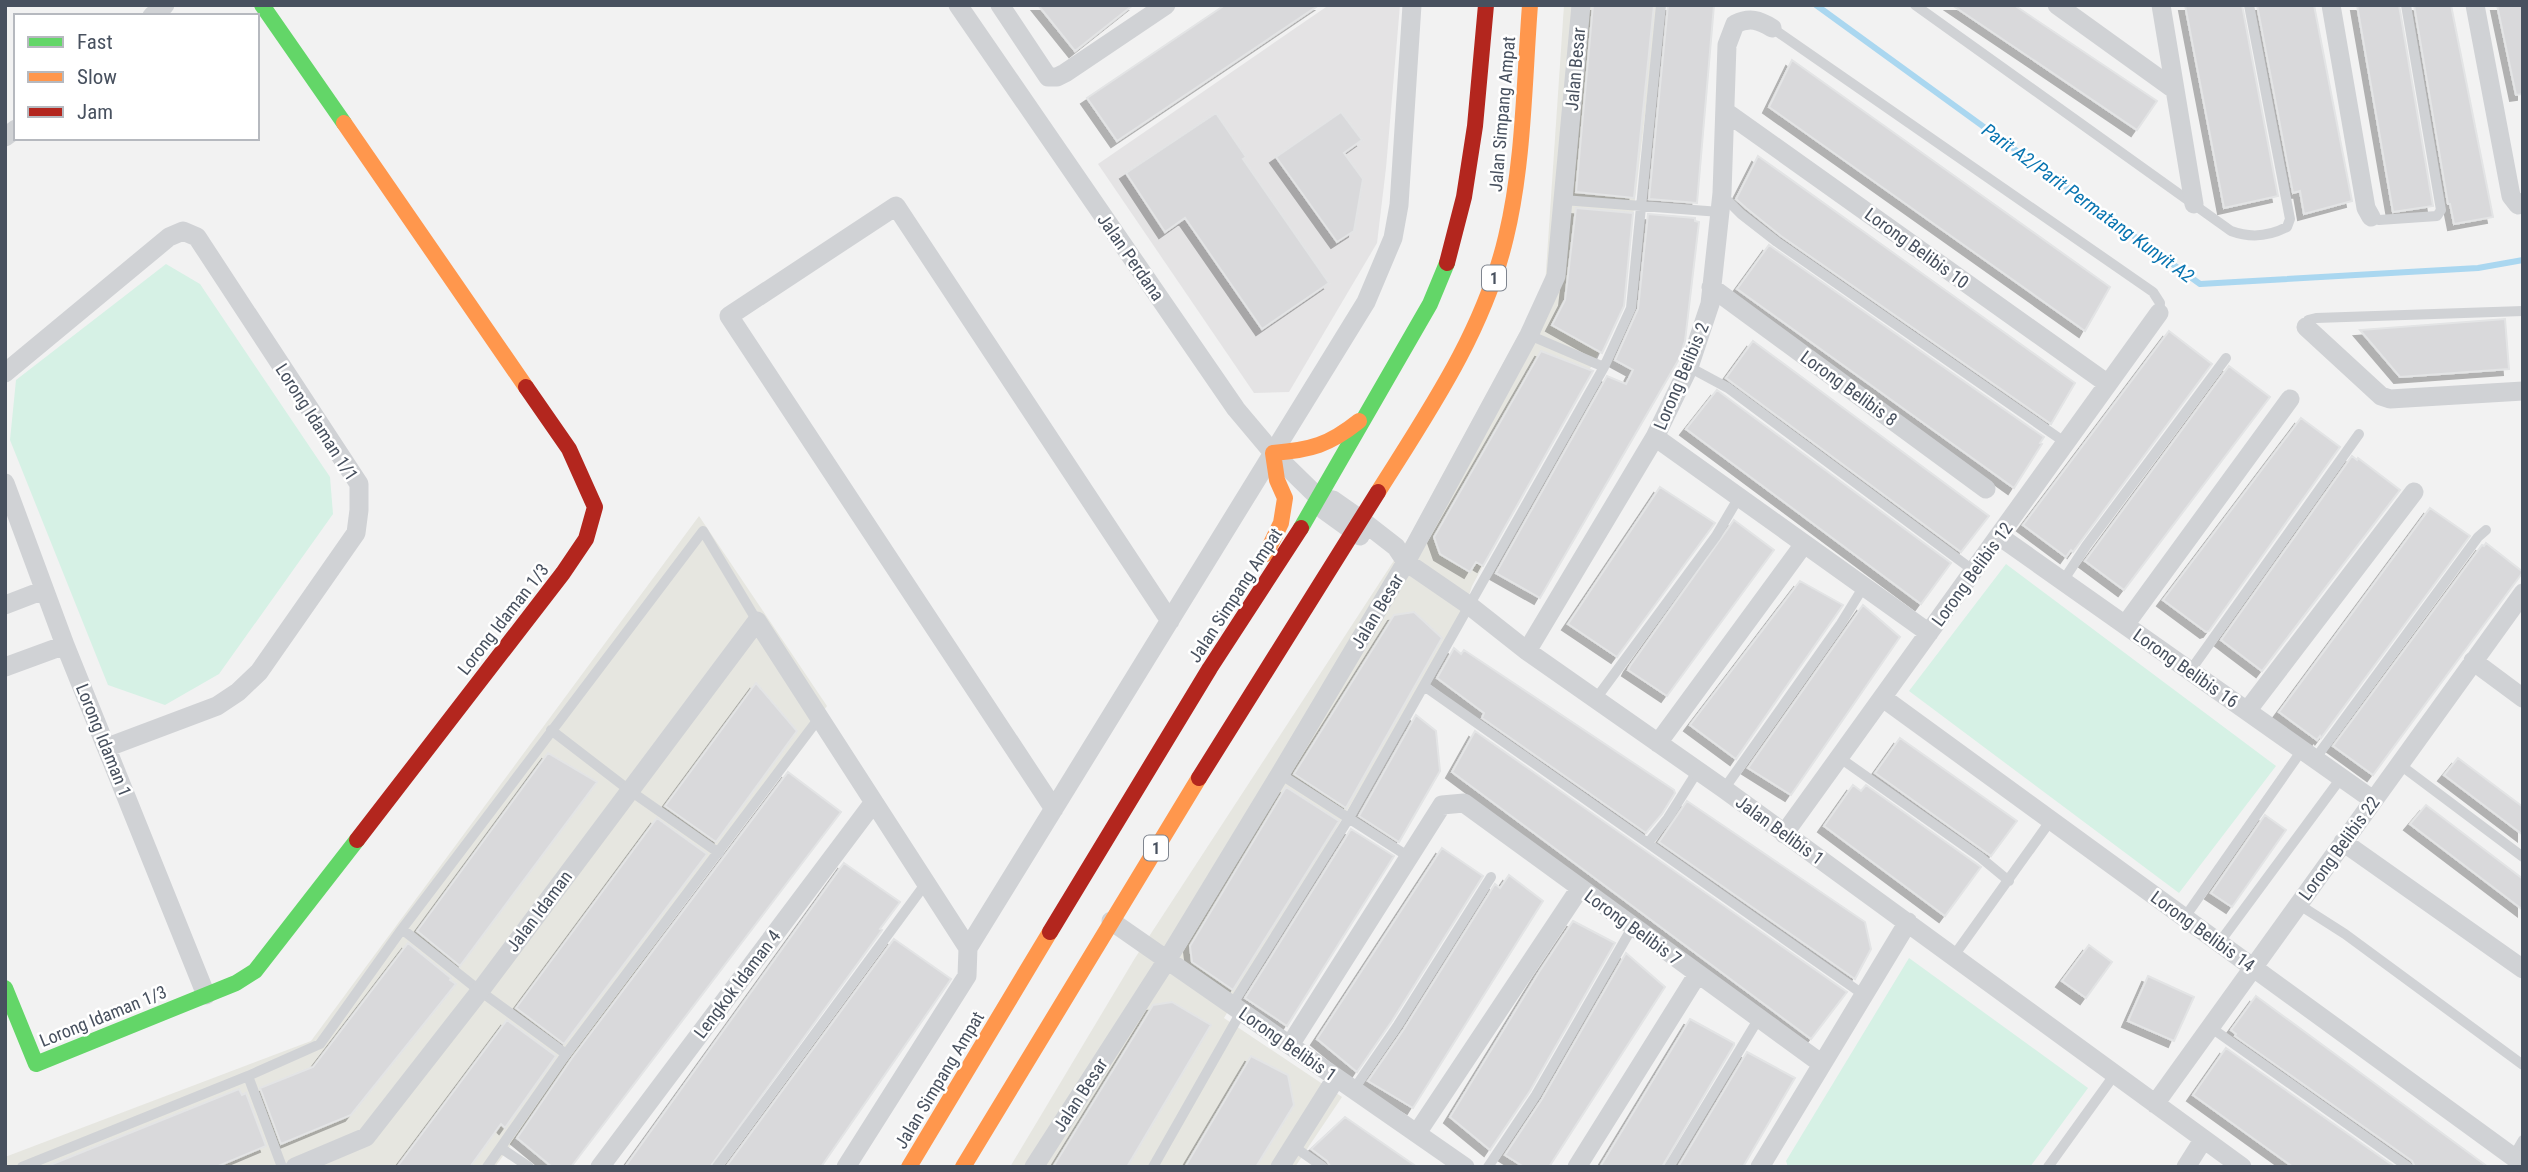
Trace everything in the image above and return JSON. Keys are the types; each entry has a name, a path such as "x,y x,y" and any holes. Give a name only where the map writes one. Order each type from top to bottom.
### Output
{"main road":[{"name":"Lorong Idaman 1/3","path":"5,988 36,1064 236,983 255,971 563,573 586,539 595,507 569,449 262,5"},
{"name":"Jalan Simpang Ampat","path":"909,1167 1210,668 1298,534 1430,304 1451,252 1475,126 1486,5"},
{"name":"Jalan Simpang Ampat","path":"963,1167 1258,680 1450,378 1486,301 1506,239 1517,183 1530,5"},
{"path":"1210,668 1281,523 1285,498 1277,480 1273,453 1316,449 1335,442 1368,414"}],"street":[{"name":"Jalan Perdana","path":"958,5 1236,409 1273,453 1318,497"},
{"path":"1000,5 1048,77 1057,77 1166,5"},
{"path":"846,1167 967,976 968,948 1366,302 1393,238 1399,205 1412,5"},
{"name":"Jalan Besar","path":"1034,1167 1167,960 1280,774 1406,562 1529,335 1556,276 1581,5"},
{"path":"2057,5 2175,90"},
{"path":"2161,5 2194,204"},
{"path":"2331,5 2366,208 2371,217"},
{"path":"2475,5 2511,196 2520,206"},
{"name":"Lorong Belibis 2","path":"1527,651 1655,437 1689,367 1710,304 1721,203 1727,45 1735,24 1745,19 1760,21 1772,28"},
{"name":"Lorong Belibis 10","path":"1726,112 2108,384"},
{"path":"1054,809 729,316 896,206 1170,621"},
{"name":"Lorong Idaman 1/1","path":"5,373 169,237 183,231 197,237 359,484 356,533 259,672 238,692 217,706 108,747"},
{"name":"Lorong Belibis 8","path":"1712,287 1986,489"},
{"name":"Lorong Belibis 12","path":"1784,834 2159,313"},
{"path":"2306,327 2381,396 2389,398 2523,391"},
{"path":"2125,625 2290,399"},
{"path":"1655,437 1929,633"},
{"name":"Lorong Idaman 1","path":"5,483 65,645 206,995"},
{"path":"2247,711 2414,492"},
{"name":"Jalan Belibis 1","path":"1318,497 1333,500 1356,525 1396,547 1406,562 1470,606 1527,651 1724,789 2242,1167"},
{"name":"Lorong Belibis 16","path":"1999,536 2373,800"},
{"path":"1657,743 1804,544"},
{"path":"5,605 44,590"},
{"name":"Lorong Belibis 22","path":"2154,1104 2523,593"},
{"path":"757,621 968,948"},
{"name":"Jalan Idaman","path":"295,1167 366,1137 480,991 757,621"},
{"path":"5,667 65,645"},
{"path":"2473,661 2523,698"},
{"name":"Lorong Belibis 14","path":"1883,698 2253,967 2520,1154"},
{"name":"Lengkok Idaman 4","path":"600,1167 874,802"},
{"name":"Lorong Belibis 7","path":"1409,857 1442,804 1464,803 1822,1064"},
{"path":"2343,842 2523,969"},
{"path":"1290,1045 1409,857"},
{"path":"1417,1133 1580,888"},
{"name":"Lorong Belibis 1","path":"1111,921 1465,1167"},
{"path":"1760,1167 1908,922"},
{"path":"1577,1167 1697,975"},
{"path":"1280,1167 1336,1078"},
{"path":"2186,1167 2203,1140"}],"lane":[{"path":"1153,1167 1237,1009 1349,818 1604,367 1631,308 1661,5"},
{"path":"1915,5 2231,230 2244,236 2262,236 2287,227 2290,219 2249,5"},
{"path":"2371,217 2379,220 2437,216 2441,210 2406,5"},
{"path":"1772,28 2153,292 2160,303 2159,313"},
{"path":"1563,200 1640,206 1721,203 1741,214 1777,243 2066,443"},
{"path":"2306,327 2308,320 2316,318 2523,312"},
{"path":"1529,335 1604,367"},
{"path":"2063,581 2086,545 2226,358"},
{"path":"1689,367 1728,388 1974,571"},
{"path":"2190,671 2359,434"},
{"path":"1595,700 1716,536 1739,498"},
{"path":"2185,917 2308,755 2486,530"},
{"path":"22,1167 248,1076 320,1044 402,929 703,531 757,621"},
{"path":"1724,789 1840,625 1864,586"},
{"path":"1424,685 1864,995"},
{"path":"487,1167 566,1054 820,718"},
{"path":"551,730 629,790 719,853"},
{"path":"1840,758 1980,857 2009,881"},
{"path":"2399,764 2523,857"},
{"path":"1648,843 1668,818 1697,772"},
{"path":"1280,774 1409,857"},
{"path":"2220,943 2341,778"},
{"path":"1953,957 2051,820"},
{"path":"1354,1089 1398,1025 1491,877"},
{"path":"717,1167 926,883"},
{"path":"2298,904 2345,934 2523,1065"},
{"path":"1488,1167 1536,1095 1633,926"},
{"path":"402,929 566,1054"},
{"path":"1668,1167 1759,1018"},
{"path":"2210,1027 2408,1167"},
{"path":"2048,1167 2115,1074"},
{"path":"248,1076 282,1167"},
{"path":"1293,1146 1323,1167"},
{"path":"501,1148 529,1167"}],"shaded area":[{"path":"1329,5 1400,5 1377,243 1289,392 1254,393 1098,164"},
{"path":"1564,5 1658,5 1622,310 1472,586 1462,617 1224,1018 1342,1097 1295,1167 1010,1167 1135,958 1408,539 1545,286"},
{"path":"699,516 827,706 495,1167 5,1167 5,1157 311,1041"}],"green space":[{"path":"166,264 200,284 330,477 333,514 219,674 165,705 108,685 10,440 16,380"},
{"path":"2006,564 2276,766 2179,893 1909,691"},
{"path":"1909,958 2088,1088 2030,1167 1788,1167 1786,1161"}],"building":[{"path":"1038,5 1133,5 1075,51"},
{"path":"1225,5 1319,5 1117,141 1087,98"},
{"path":"1593,5 1654,5 1634,198 1576,192"},
{"path":"1668,5 1714,5 1697,203 1649,199"},
{"path":"1952,5 2014,5 2157,101 2137,130"},
{"path":"2185,5 2242,5 2278,196 2224,208"},
{"path":"2257,5 2314,5 2352,201 2304,214 2300,191 2293,193"},
{"path":"2357,5 2399,5 2433,206 2393,212"},
{"path":"2414,5 2451,5 2493,217 2454,224 2448,204"},
{"path":"2497,5 2523,5 2523,94 2516,95"},
{"path":"1792,60 2110,287 2085,331 1769,107"},
{"path":"1341,112 1362,140 1344,153 1363,179 1354,231 1337,242 1276,157"},
{"path":"1216,113 1246,157 1243,159 1329,283 1262,329 1185,218 1165,232 1126,173"},
{"path":"1758,156 2075,383 2051,424 1781,236 1736,199"},
{"path":"1576,208 1633,213 1624,306 1602,353 1552,325 1565,300"},
{"path":"1648,214 1695,218 1695,221 1699,222 1685,341 1679,359 1540,598 1496,573 1607,376 1626,384 1633,370 1615,360 1638,309"},
{"path":"1769,245 2044,437 2014,488 1737,289"},
{"path":"2505,319 2509,369 2400,377 2360,330"},
{"path":"2169,331 2212,364 2073,552 2071,550 2066,557 2023,525"},
{"path":"1753,341 1989,516 1961,552 1726,378"},
{"path":"1541,351 1593,371 1483,566 1476,562 1470,572 1440,554 1434,537"},
{"path":"2229,366 2270,397 2124,590 2085,561"},
{"path":"1717,390 1951,563 1921,604 1686,429"},
{"path":"2301,418 2340,447 2206,632 2163,600"},
{"path":"2352,456 2400,490 2262,671 2221,640"},
{"path":"1660,487 1715,523 1617,657 1568,624"},
{"path":"2430,508 2470,536 2317,740 2279,712"},
{"path":"1734,520 1774,550 1667,696 1628,670"},
{"path":"2486,543 2523,572 2373,775 2333,746"},
{"path":"1800,581 1843,605 1736,759 1690,725"},
{"path":"1863,605 1900,637 1791,795 1748,768"},
{"path":"1414,612 1442,638 1346,808 1294,774 1394,615"},
{"path":"1454,648 1461,654 1464,650 1674,790 1675,793 1662,814 1646,833 1482,718 1484,713 1437,678"},
{"path":"756,683 797,731 716,842 665,806"},
{"path":"1416,715 1436,731 1440,771 1399,842 1359,816"},
{"path":"1475,731 1847,992 1811,1039 1452,772"},
{"path":"1900,738 2017,821 1991,856 1875,773"},
{"path":"548,753 597,782 460,966 417,931"},
{"path":"2458,758 2523,807 2523,835 2444,775"},
{"path":"788,772 841,812 571,1167 552,1167 517,1138 572,1058"},
{"path":"1853,785 1861,791 1866,785 1981,867 1945,916 1824,826"},
{"path":"1286,787 1339,821 1233,990 1192,962 1190,946"},
{"path":"1687,801 1865,922 1871,949 1855,979 1659,842"},
{"path":"2426,805 2523,879 2523,910 2410,824"},
{"path":"2265,815 2286,830 2232,907 2211,893"},
{"path":"657,818 707,854 564,1044 516,1008"},
{"path":"1351,829 1394,856 1287,1026 1245,998"},
{"path":"1442,848 1483,876 1357,1072 1317,1039"},
{"path":"844,863 900,902 880,929 882,930 710,1167 625,1167"},
{"path":"1509,875 1543,901 1413,1108 1368,1081 1495,884 1500,888"},
{"path":"1573,921 1615,943 1530,1091 1490,1150 1450,1117"},
{"path":"894,939 951,979 821,1167 726,1167"},
{"path":"408,943 456,984 351,1115 281,1144 260,1088 313,1067"},
{"path":"2089,945 2112,962 2086,998 2062,981"},
{"path":"1626,953 1665,987 1549,1167 1524,1167 1505,1155 1542,1099"},
{"path":"2148,976 2194,997 2174,1041 2128,1021"},
{"path":"2256,996 2488,1167 2415,1167 2412,1161 2235,1036 2231,1030"},
{"path":"1172,1002 1211,1025 1127,1167 1053,1167 1153,1005"},
{"path":"1690,1019 1734,1045 1662,1167 1600,1167"},
{"path":"507,1020 556,1056 505,1128 501,1124 470,1167 397,1167"},
{"path":"2226,1048 2395,1167 2293,1167 2193,1095"},
{"path":"1747,1052 1795,1078 1743,1167 1678,1167"},
{"path":"1251,1056 1288,1075 1294,1105 1256,1167 1185,1167"},
{"path":"239,1089 242,1095 246,1093 266,1146 216,1167 45,1167"},
{"path":"1345,1117 1417,1167 1330,1166 1311,1149"}],"waterway":[{"name":"Parit A2/Parit Permatang Kunyit A2","path":"1816,5 2200,284 2478,268 2523,260"}],"traffic: fast":[{"path":"262,5 344,123"},
{"path":"1301,528 1430,304 1447,263"},
{"path":"5,988 36,1064 236,983 255,971 357,840"}],"traffic: slow":[{"path":"1378,492 1453,369 1484,305 1496,272 1517,180 1530,5"},
{"path":"344,123 526,387"},
{"path":"1266,554 1281,523 1285,498 1277,480 1273,453 1319,445 1359,421"},
{"path":"963,1167 1199,778"},
{"path":"909,1167 1050,932"}],"traffic: jam":[{"path":"1447,263 1464,197 1475,126 1486,5"},
{"path":"357,840 563,573 586,539 595,507 569,449 526,387"},
{"path":"1199,778 1378,492"},
{"path":"1050,932 1210,668 1301,528"}]}
